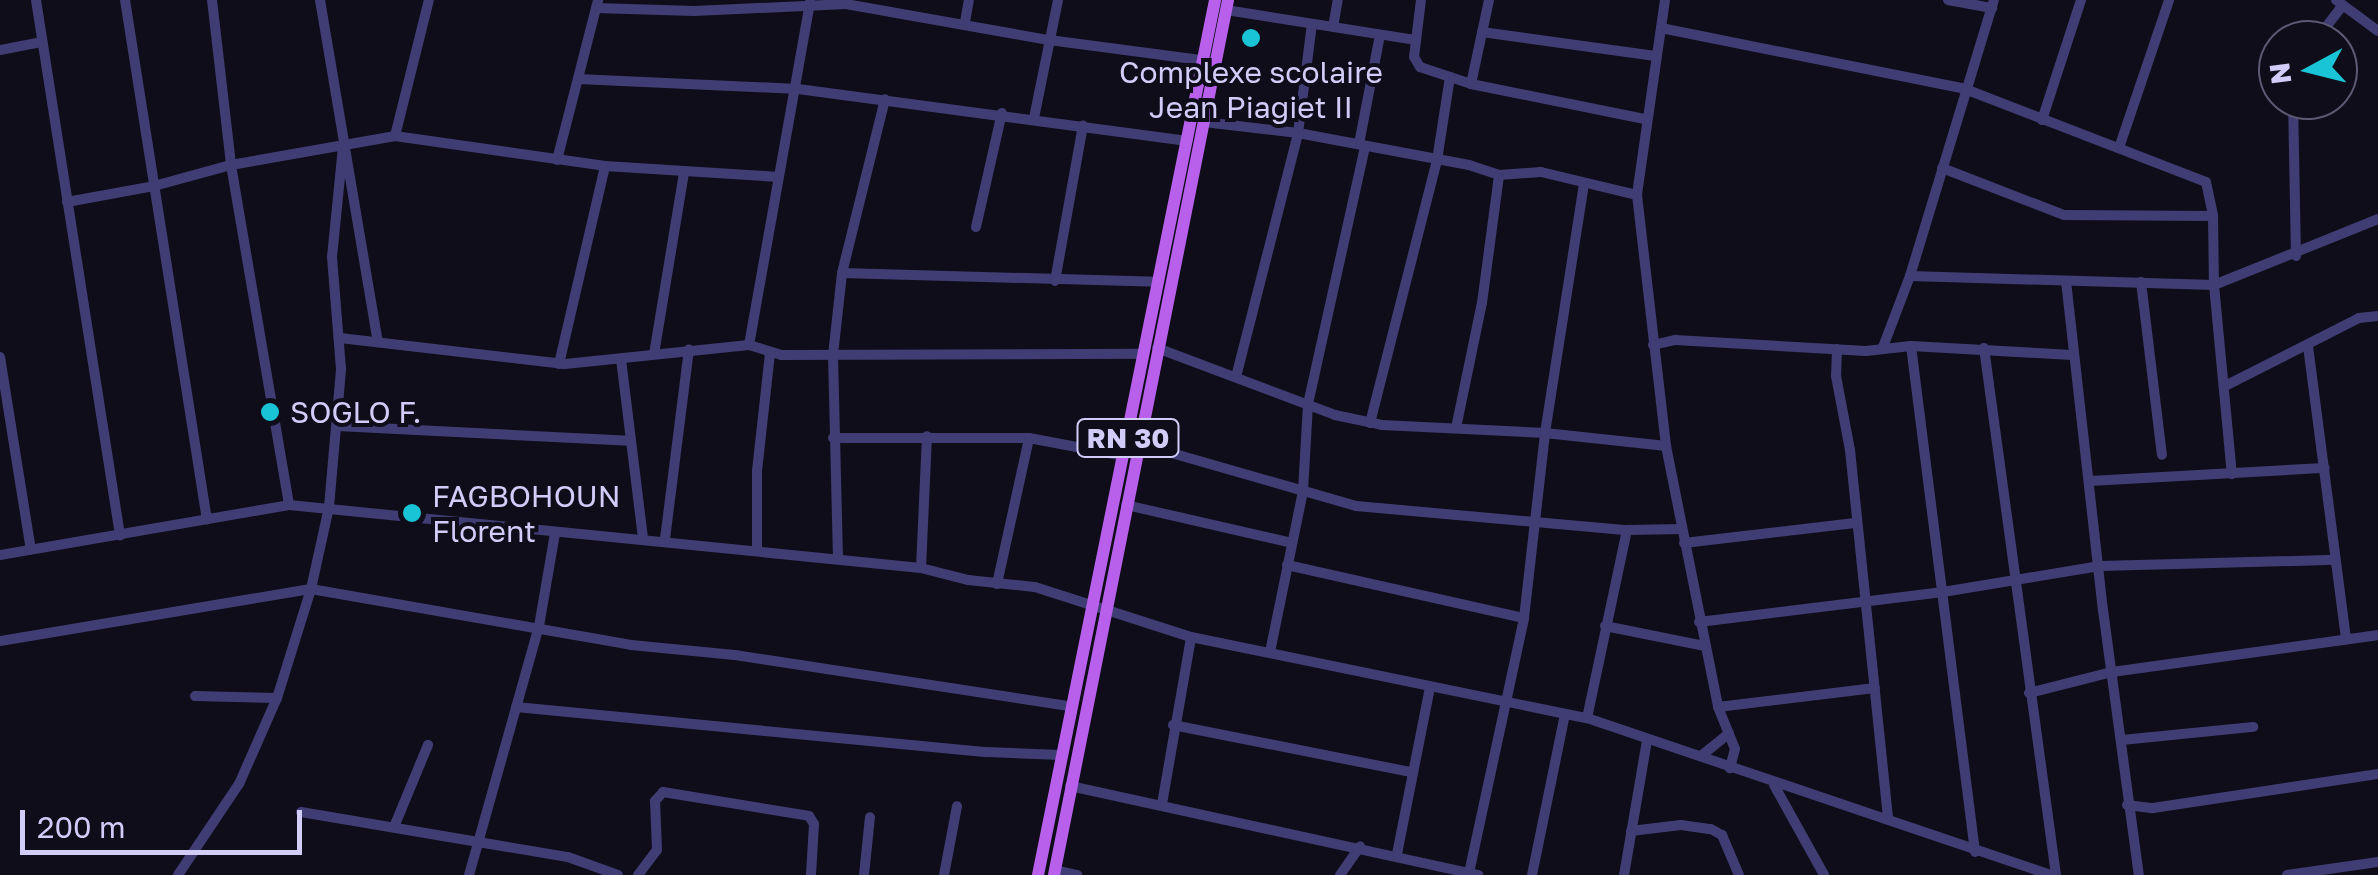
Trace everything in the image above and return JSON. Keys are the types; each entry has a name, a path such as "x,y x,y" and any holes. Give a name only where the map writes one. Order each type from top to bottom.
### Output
{"main road":[{"name":"RN 30","path":"1038,875 1069,706 1140,444 1157,282 1214,0"},
{"name":"RN 30","path":"1054,873 1124,456 1204,122 1227,5"}],"street":[{"path":"36,0 120,534"},
{"path":"125,0 207,520"},
{"path":"212,0 231,165 289,506"},
{"path":"320,0 378,342"},
{"path":"395,136 429,0"},
{"path":"965,22 969,0"},
{"path":"1034,118 1058,0"},
{"path":"1333,27 1338,0"},
{"path":"1421,0 1415,40 1417,64 1471,84 1645,119"},
{"path":"1471,84 1489,0"},
{"path":"1665,0 1637,195 1666,446 1718,708 1735,749 1730,768"},
{"path":"1882,346 1910,276 1993,4 1948,0"},
{"path":"2042,120 2081,0"},
{"path":"2120,145 2169,0"},
{"path":"557,160 597,4 694,11 810,2 846,4 1050,40 1201,60"},
{"path":"750,345 798,89 810,2"},
{"path":"2339,3 2378,32"},
{"path":"1227,5 1312,24 1415,40"},
{"path":"1236,377 1298,133 1312,24"},
{"path":"1660,28 1965,88 2042,120 2120,145 2206,182 2232,474"},
{"path":"1482,32 1655,56"},
{"path":"1270,652 1303,491 1308,404 1362,145 1380,34"},
{"path":"0,50 42,42"},
{"path":"1370,423 1436,160 1450,77"},
{"path":"578,79 798,89 1002,113 1188,141"},
{"path":"838,560 833,355 842,273 885,99"},
{"path":"976,227 1002,113"},
{"path":"2293,120 2296,256"},
{"path":"1204,122 1298,133 1500,174 1541,172 1637,195"},
{"path":"1055,281 1083,125"},
{"path":"68,202 154,186 231,165 395,136 605,166 779,178"},
{"path":"178,875 239,784 277,698 311,590 330,507 340,338 332,256 343,146"},
{"path":"560,364 605,166"},
{"path":"1942,168 2064,215 2212,216"},
{"path":"654,354 684,172"},
{"path":"1456,428 1482,303 1500,174"},
{"path":"1070,786 1397,854 1473,874 1503,704 1524,618 1544,433 1584,183"},
{"path":"1910,276 2214,285 2296,256 2378,220"},
{"path":"842,273 1157,282"},
{"path":"2066,281 2138,875"},
{"path":"2141,282 2162,456"},
{"path":"2225,386 2359,318 2378,316"},
{"path":"340,338 560,364 750,345 770,353 833,355 1150,351 1370,423 1544,433 1666,446"},
{"path":"1653,345 1675,340 1838,349 1984,348 2072,355"},
{"path":"1910,346 1975,852"},
{"path":"2308,346 2346,640"},
{"path":"0,555 289,506 665,539 920,568 996,584 1034,587 1191,637 1503,704 1587,718 1730,768 1757,772 1774,785 2054,875 1984,348"},
{"path":"1838,349 1836,376 1850,450 1888,820"},
{"path":"665,539 689,350"},
{"path":"756,549 757,471 770,353"},
{"path":"0,357 31,550"},
{"path":"622,358 642,538"},
{"path":"337,426 629,441"},
{"path":"920,568 926,436"},
{"path":"833,438 1028,438 1124,456"},
{"path":"996,584 1028,438"},
{"path":"1140,444 1376,509 1537,519 1627,530 1682,529"},
{"path":"2090,481 2324,468"},
{"path":"1126,504 1292,543"},
{"path":"1684,544 1855,523"},
{"path":"1587,718 1627,530"},
{"path":"469,875 539,626 555,532"},
{"path":"1699,622 1943,592 2100,566 2336,560"},
{"path":"1287,565 1524,618"},
{"path":"0,641 311,590 539,626 631,645 735,655 1069,706"},
{"path":"1605,626 1704,646"},
{"path":"2028,692 2112,672 2378,635"},
{"path":"1162,804 1191,637"},
{"path":"1397,854 1430,687"},
{"path":"1718,708 1876,688"},
{"path":"194,696 277,698"},
{"path":"516,707 987,752 1060,754"},
{"path":"1532,875 1565,714"},
{"path":"1173,725 1411,772"},
{"path":"2122,740 2253,727"},
{"path":"1701,756 1728,734"},
{"path":"1624,875 1648,740"},
{"path":"394,827 428,745"},
{"path":"2127,805 2153,808 2378,774"},
{"path":"1774,785 1824,875"},
{"path":"638,875 657,850 655,801 663,792 809,816 814,824 811,875"},
{"path":"944,875 957,806"},
{"path":"302,812 568,857 618,875"},
{"path":"864,875 870,817"},
{"path":"1631,832 1681,825 1711,829 1722,834 1739,875"},
{"path":"1340,875 1360,846"},
{"path":"2286,875 2378,862"},
{"path":"1054,873 1077,875"}],"place":[{"name":"Complexe scolaire Jean Piagiet II","path":"1251,38"},
{"name":"SOGLO F.","path":"270,412"},
{"name":"FAGBOHOUN Florent","path":"412,513"}]}
